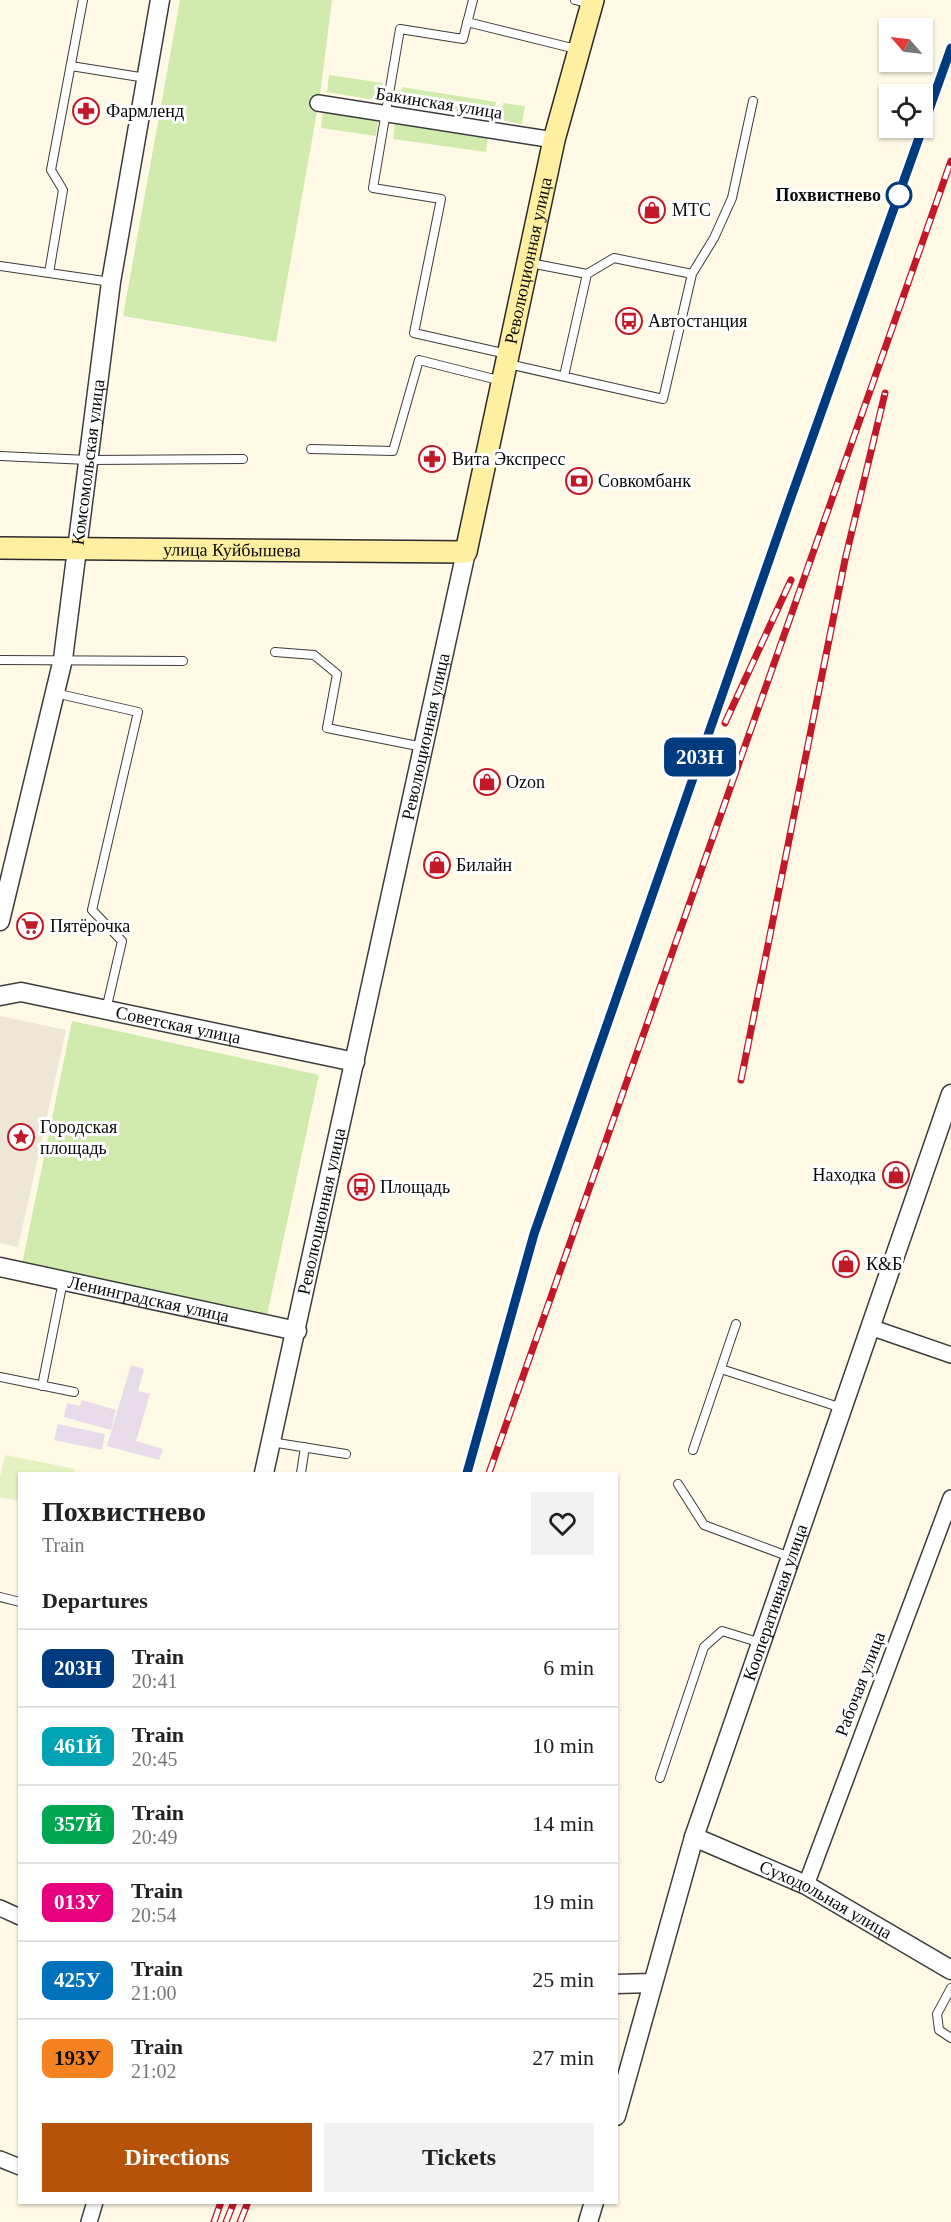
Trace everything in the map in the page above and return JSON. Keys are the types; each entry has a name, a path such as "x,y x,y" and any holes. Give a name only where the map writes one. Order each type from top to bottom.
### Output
{"main road":[{"name":"Революционная улица","path":"466,552 554,140 579,49 586,1"},
{"name":"улица Куйбышева","path":"0,548 466,552"}],"street":[{"name":"Комсомольская улица","path":"0,921 63,659 111,282 160,0"},
{"name":"Бакинская улица","path":"318,103 554,140"},
{"name":"Революционная улица","path":"264,1472 297,1331 466,552"},
{"name":"Советская улица","path":"0,996 21,992 355,1062"},
{"name":"Кооперативная улица","path":"618,2109 694,1837 951,1094"},
{"name":"Ленинградская улица","path":"0,1267 297,1331"},
{"path":"870,1327 951,1355"},
{"name":"Рабочая улица","path":"806,1884 951,1498"},
{"name":"Суходольная улица","path":"694,1837 806,1884 951,1970"},
{"path":"0,1908 18,1916"},
{"path":"618,1984 652,1983"},
{"path":"0,2159 18,2166"},
{"path":"89,2222 94,2204"},
{"path":"589,2222 594,2204"}],"lane":[{"path":"49,273 63,190 51,170 83,0"},
{"path":"473,0 463,39 400,29 373,188 441,199 414,333 506,366"},
{"path":"467,22 579,49"},
{"path":"71,66 146,78"},
{"path":"311,449 393,451 419,360 506,366 564,376 663,399 692,274 714,238 732,198 753,101"},
{"path":"528,262 587,274 614,258 692,274"},
{"path":"0,266 111,282"},
{"path":"564,376 587,274"},
{"path":"0,456 88,460 243,459"},
{"path":"275,652 314,655 337,674 327,728 424,747"},
{"path":"0,660 183,661"},
{"path":"55,693 138,712 92,910 122,941 106,1010"},
{"path":"42,1386 63,1281"},
{"path":"693,1450 736,1324"},
{"path":"721,1369 842,1408"},
{"path":"0,1377 75,1392"},
{"path":"271,1442 346,1454"},
{"path":"301,1472 305,1447"},
{"path":"678,1484 704,1525 790,1557"},
{"path":"0,1597 18,1602"},
{"path":"660,1778 704,1647 722,1631 760,1643"},
{"path":"951,1988 937,2014 939,2030 951,2038"}],"shaded area":[{"name":"Городская площадь","path":"0,1016 66,1030 18,1247 0,1243"},
{"path":"131,1365 144,1369 138,1391 150,1394 136,1441 163,1449 159,1460 107,1446"},
{"path":"82,1400 116,1410 111,1430 64,1417 67,1403 80,1406"},
{"path":"58,1424 105,1434 102,1450 54,1440"}],"green space":[{"path":"180,0 332,0 320,95 276,342 123,316"},
{"path":"329,75 383,83 380,101 327,92"},
{"path":"402,87 496,102 493,119 399,104"},
{"path":"503,103 525,106 522,124 500,120"},
{"path":"323,112 378,120 376,136 321,128"},
{"path":"395,122 488,136 486,152 393,139"},
{"path":"72,1021 319,1075 267,1315 22,1264"},
{"path":"5,1455 75,1469 74,1472 18,1472 18,1501 0,1497 0,1477"}],"railway":[{"path":"467,1472 534,1234 789,503 951,48"},
{"path":"489,1472 951,161"},
{"path":"741,1080 845,560 885,393"},
{"path":"725,723 791,580"},
{"path":"214,2222 220,2204"},
{"path":"226,2222 233,2204"},
{"path":"240,2222 247,2204"}],"train":[{"name":"203Н","path":"467,1472 534,1234 789,503 951,48"}],"place":[{"name":"Фармленд","path":"86,111"},
{"name":"Похвистнево","path":"899,195"},
{"name":"МТС","path":"652,210"},
{"name":"Автостанция","path":"629,321"},
{"name":"Вита Экспресс","path":"432,459"},
{"name":"Совкомбанк","path":"579,481"},
{"name":"Ozon","path":"487,782"},
{"name":"Билайн","path":"437,865"},
{"name":"Пятёрочка","path":"30,926"},
{"name":"Городская площадь","path":"21,1137"},
{"name":"Находка","path":"896,1175"},
{"name":"Площадь","path":"361,1187"},
{"name":"К&Б","path":"846,1264"}]}
